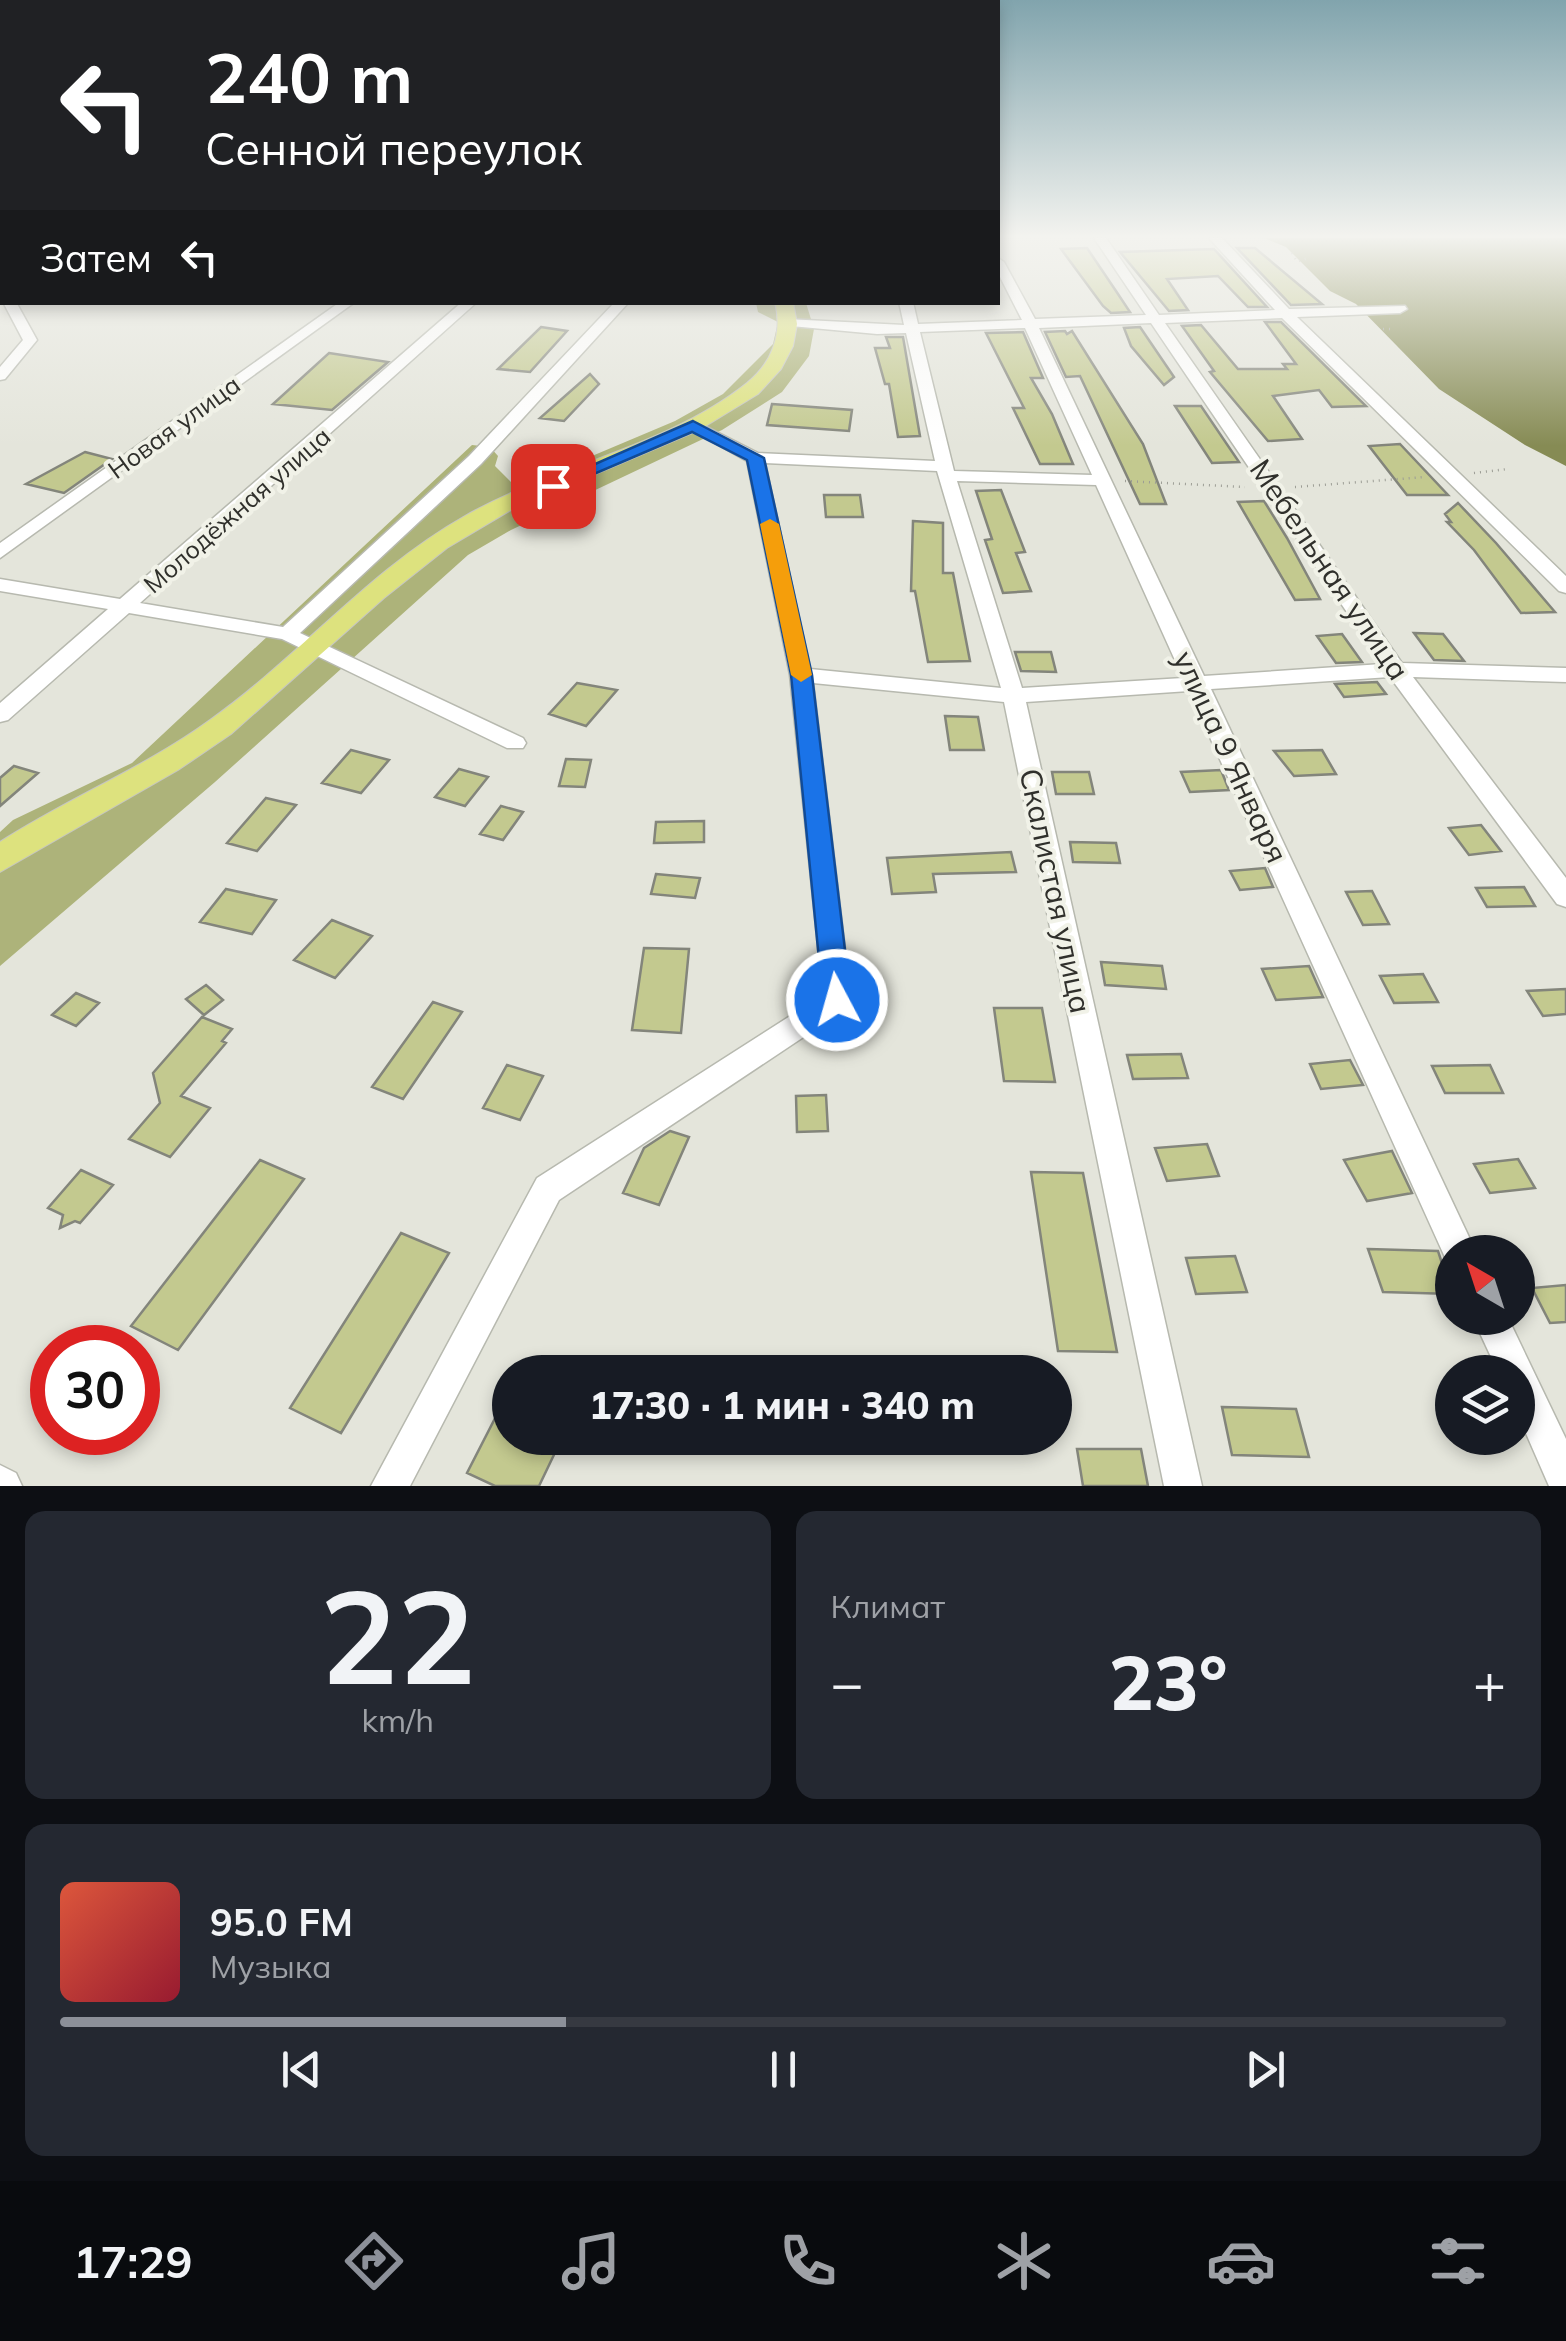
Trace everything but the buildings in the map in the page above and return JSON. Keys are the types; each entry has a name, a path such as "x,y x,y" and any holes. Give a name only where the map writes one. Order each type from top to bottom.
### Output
{"main road":[{"path":"0,859 222,727 431,547 475,519 693,426 759,384 786,344 788,312"}],"street":[{"path":"0,376 30,340 12,307"},
{"name":"Новая улица","path":"0,552 342,307"},
{"name":"Молодёжная улица","path":"0,714 465,307"},
{"path":"288,634 474,460 619,307"},
{"name":"улица 9 Января","path":"1022,307 1452,1235"},
{"name":"Мебельная улица","path":"1150,307 1396,670 1566,897"},
{"path":"1280,307 1566,587"},
{"path":"788,312 876,330 909,315 1030,323 1400,309"},
{"name":"Скалистая улица","path":"909,315 946,471 1014,696 1182,1486"},
{"path":"693,426 755,458 1100,480"},
{"path":"390,1486 548,1189 837,1000 801,675 755,458"},
{"path":"0,585 288,634 515,743"},
{"path":"801,675 1014,696 1396,670 1566,676"},
{"path":"1535,1413 1566,1481"}],"path":[{"path":"1383,329 1395,329"},
{"path":"1100,480 1275,488 1508,469"}],"shaded area":[{"path":"757,307 807,307 814,329 809,356 782,392 722,430 511,530 468,555 215,782 0,966 0,832 13,820 132,763 472,445 490,447 498,456 495,466 514,485 528,483 675,421 723,394 773,344 778,322 758,312"},
{"path":"1359,307 1566,307 1566,466 1525,445 1439,389"}],"slow traffic":[{"path":"770,524 801,675"}],"route":[{"path":"553,486 693,426 755,458 801,675 837,1000"}]}
